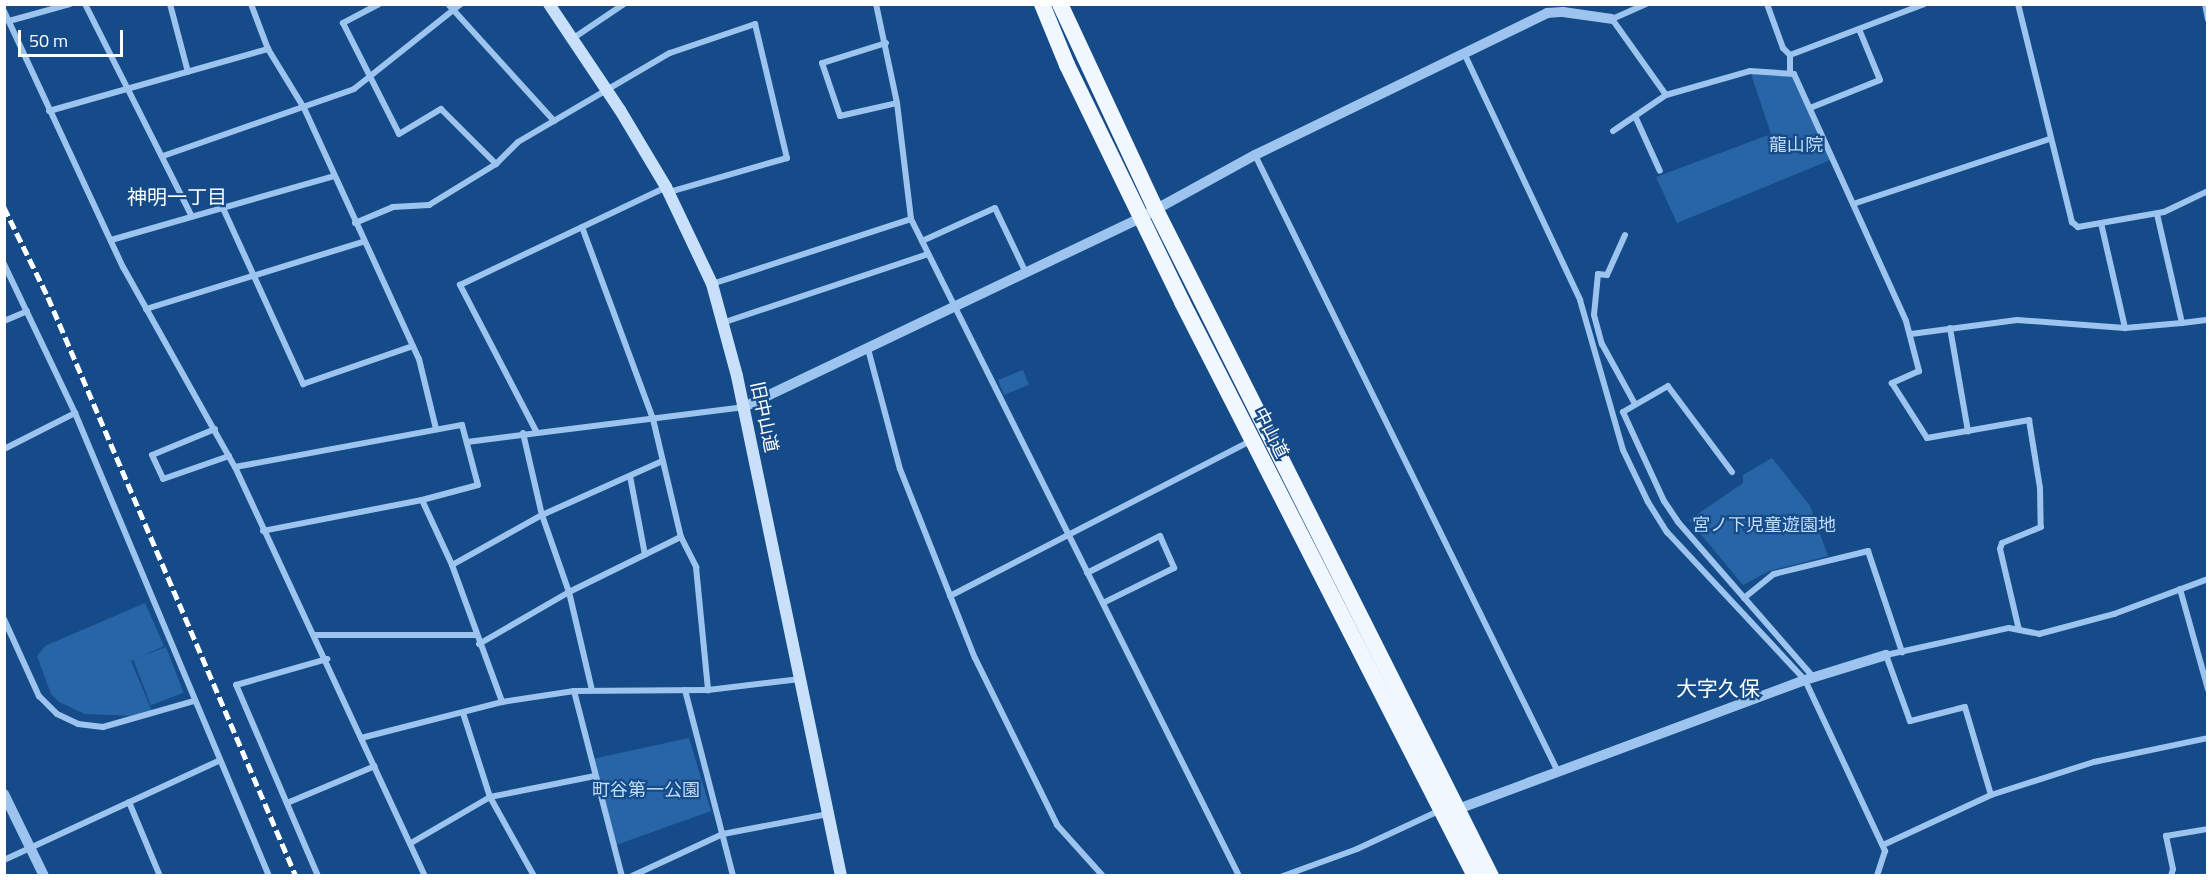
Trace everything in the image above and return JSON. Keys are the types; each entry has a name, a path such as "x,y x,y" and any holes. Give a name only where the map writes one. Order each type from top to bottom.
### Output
{"highway":[{"name":"中山道","path":"1042,4 1067,65 1148,213 1449,809 1474,876"},
{"name":"中山道","path":"1060,4 1148,213 1252,440 1449,809 1491,876"}],"main road":[{"name":"旧中山道","path":"549,4 607,91 667,190 712,284 744,407 841,876"}],"street":[{"path":"9,21 69,4"},
{"path":"85,4 126,90 163,156 191,214"},
{"path":"170,4 188,72"},
{"path":"251,4 268,48 304,108 363,242 413,346 436,429"},
{"path":"379,4 343,23 399,134 441,108 495,164"},
{"path":"448,4 555,122"},
{"path":"163,156 354,89 461,4"},
{"path":"572,39 624,4"},
{"path":"876,4 897,103 911,219 1239,876"},
{"path":"467,441 744,407 954,309 1148,213 1255,155 1464,53 1545,9 1612,19 1646,4"},
{"path":"1767,4 1783,48 1790,55 1790,72 1810,108 1911,334 1919,371 1892,383 1927,438 2029,420 2040,488 2040,527 2002,543 2000,549 2019,630"},
{"path":"1790,55 1924,4"},
{"path":"2018,4 2072,222 2078,227 2157,214 2208,191"},
{"path":"2205,4 2208,20"},
{"path":"4,10 49,111 111,240 146,309 230,456 263,531 327,658 425,876"},
{"path":"1612,19 1666,95"},
{"path":"355,223 393,207 429,204 495,164 518,142 670,53 755,24 787,158 667,190 582,227 460,285 536,431"},
{"path":"1810,108 1880,80 1859,29"},
{"path":"886,43 822,63 840,116 897,103"},
{"path":"49,111 268,48"},
{"path":"1464,53 1580,300 1623,450 1667,532 1809,678"},
{"path":"1613,131 1666,95 1750,71 1790,72"},
{"path":"1635,116 1660,171"},
{"path":"1853,204 2050,139"},
{"path":"1255,155 1558,772"},
{"path":"111,240 191,214 334,176"},
{"path":"222,206 256,275 303,384 413,346"},
{"path":"922,241 995,207 1026,273"},
{"path":"2157,214 2182,323"},
{"path":"712,284 911,219"},
{"path":"2101,223 2125,328"},
{"path":"582,227 653,419 681,537 696,567 708,690"},
{"path":"1625,235 1607,275 1599,274 1594,315 1602,344 1635,404"},
{"path":"146,309 363,242"},
{"path":"722,324 928,254"},
{"path":"4,264 75,413 269,876"},
{"path":"4,321 27,311"},
{"path":"1911,334 2017,320 2125,328 2208,320"},
{"path":"1950,328 1968,432"},
{"path":"868,349 900,469 975,658 1057,825 1103,876"},
{"path":"1623,412 1668,386 1732,472"},
{"path":"1611,408 1623,412 1664,501 1809,678 1885,851 1877,876"},
{"path":"4,449 75,413"},
{"path":"235,467 462,425 478,485 422,500 263,531"},
{"path":"214,429 152,455 163,479 230,456"},
{"path":"523,433 543,515 569,592 592,690"},
{"path":"950,596 1252,440"},
{"path":"452,565 543,515 662,460"},
{"path":"630,476 645,555"},
{"path":"422,500 452,565 502,702"},
{"path":"1087,573 1160,536 1174,568 1103,603"},
{"path":"479,644 569,592 681,537"},
{"path":"1744,598 1774,574 1868,551 1902,652"},
{"path":"1283,876 1357,849 1449,809 1558,772 1809,678 1886,655 2009,628 2039,634 2114,614 2208,579"},
{"path":"2180,589 2208,689"},
{"path":"4,619 39,696 57,714 78,724 103,728 194,701"},
{"path":"315,635 476,635"},
{"path":"1886,655 1910,721 1965,708 1991,795"},
{"path":"318,876 236,686 327,658"},
{"path":"361,738 502,702 574,691 708,690 800,679"},
{"path":"685,690 733,876"},
{"path":"574,691 622,876"},
{"path":"463,713 490,797 534,876"},
{"path":"1882,845 1991,795 2094,762 2208,738"},
{"path":"4,860 220,760"},
{"path":"287,803 375,765"},
{"path":"411,843 490,797 595,776"},
{"path":"4,794 44,876"},
{"path":"129,802 160,876"},
{"path":"632,876 723,834 828,814"},
{"path":"2171,876 2173,870 2166,836 2208,829"}],"green space":[{"name":"龍山院","path":"1750,71 1790,72 1833,159 1677,223 1656,177 1771,134"},
{"path":"1023,370 1029,385 1004,395 998,380"},
{"name":"宮ノ下児童遊園地","path":"1772,458 1810,506 1828,556 1769,571 1743,585 1689,520 1743,483 1743,475"},
{"path":"145,603 164,646 131,661 152,711 135,716 85,714 59,702 51,694 37,656 45,646"},
{"path":"166,647 184,693 151,705 133,660"},
{"name":"町谷第一公園","path":"689,738 711,811 616,845 592,759"}],"railway":[{"path":"4,207 48,297 296,876"}],"district":[{"name":"神明一丁目","path":"177,196"},
{"name":"大字久保","path":"1718,688"}]}
